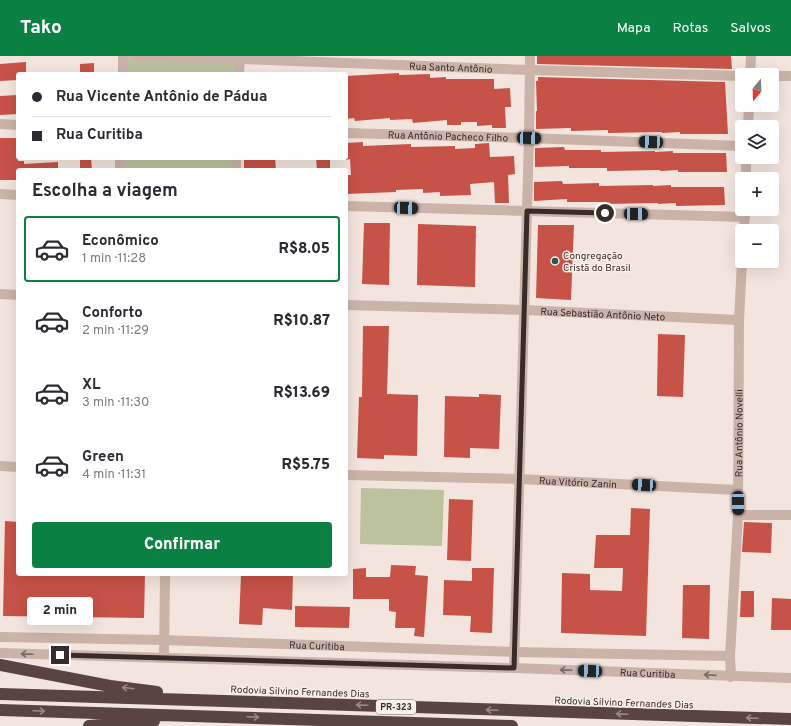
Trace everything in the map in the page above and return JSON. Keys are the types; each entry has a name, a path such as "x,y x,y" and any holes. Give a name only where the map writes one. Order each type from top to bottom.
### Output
{"highway":[{"path":"0,665 110,686 236,701"},
{"name":"Rodovia Silvino Fernandes Dias","path":"0,694 791,719"},
{"name":"PR-323","path":"0,710 512,726"},
{"path":"89,726 234,717"}],"street":[{"path":"123,56 123,72"},
{"name":"Rua Santo Antônio","path":"135,56 735,76"},
{"path":"514,668 530,56"},
{"path":"750,68 751,56"},
{"path":"239,72 240,59"},
{"path":"779,76 791,76"},
{"path":"0,124 16,125"},
{"name":"Rua Antônio Pacheco Filho","path":"348,133 735,146"},
{"path":"0,194 16,195"},
{"path":"348,206 527,211 735,213"},
{"name":"Rua Antônio Novelli","path":"731,677 730,656 738,516 739,320 742,268"},
{"path":"0,294 16,295"},
{"name":"Rua Sebastião Antônio Neto","path":"348,305 524,310 739,320"},
{"path":"0,466 16,467"},
{"name":"Rua Vitório Zanin","path":"348,475 519,479 737,490"},
{"path":"738,516 791,515"},
{"path":"164,658 166,576"},
{"name":"Rua Curitiba","path":"0,637 164,640 514,652 730,656"},
{"name":"Rua Curitiba","path":"0,653 514,668 791,678"}],"green space":[{"path":"123,56 240,59 239,72 123,72"},
{"path":"120,160 236,160 236,168 120,168"},
{"path":"361,488 444,490 442,546 360,544"}],"building":[{"path":"537,56 731,56 732,69 537,64"},
{"path":"26,62 26,72 16,72 16,80 0,81 0,64"},
{"path":"94,63 94,72 80,72 80,64"},
{"path":"399,73 399,75 430,74 430,78 446,77 446,79 494,79 494,89 510,88 511,107 505,107 506,128 492,128 492,125 477,126 477,122 461,122 461,125 447,125 447,120 413,123 412,119 390,120 390,118 355,121 354,118 348,119 348,76"},
{"path":"538,77 725,82 728,134 680,134 680,132 608,133 608,130 571,131 571,128 536,129 536,81 538,81"},
{"path":"16,95 16,114 0,115 0,96"},
{"path":"0,138 16,138 16,160 24,161 24,164 58,162 58,168 16,168 16,180 0,180"},
{"path":"363,142 363,146 411,144 411,147 455,146 455,149 475,148 475,144 489,143 490,157 514,156 515,174 508,175 509,203 495,203 494,182 470,184 471,195 440,196 440,192 423,193 423,189 396,190 396,192 348,194 348,175 351,175 350,159 348,160 348,143"},
{"path":"564,147 565,150 601,150 601,152 673,151 673,153 726,153 727,172 678,172 678,170 607,171 607,168 569,168 569,166 535,167 535,148"},
{"path":"80,160 91,160 92,168 80,168"},
{"path":"244,160 275,160 276,168 244,168"},
{"path":"316,160 330,160 330,168 317,168"},
{"path":"562,181 563,184 599,183 599,186 671,185 671,187 724,187 725,205 676,206 676,203 605,204 605,202 567,202 567,199 534,201 534,182"},
{"path":"364,223 390,223 389,285 362,284"},
{"path":"418,224 476,226 475,287 417,285"},
{"name":"Congregação Cristã do Brasil","path":"538,225 574,225 571,300 536,298"},
{"path":"363,326 389,326 387,394 418,395 417,456 384,455 384,459 357,458 359,397 362,397"},
{"path":"658,334 685,335 683,397 657,396"},
{"path":"479,394 501,395 499,449 470,448 470,458 444,457 445,396 479,397"},
{"path":"449,499 473,500 471,561 447,560"},
{"path":"631,508 650,509 646,636 561,633 562,573 590,574 590,590 622,591 623,568 594,568 596,535 630,535"},
{"path":"5,521 16,522 16,576 145,576 144,618 3,616"},
{"path":"744,522 772,523 771,553 742,552"},
{"path":"391,565 416,566 415,575 428,576 424,637 414,636 415,628 395,628 396,612 389,611 389,599 353,599 353,569 366,568 366,577 390,577"},
{"path":"472,568 494,568 492,633 470,632 471,616 443,615 444,580 472,581"},
{"path":"241,576 293,576 292,610 263,608 262,625 239,624"},
{"path":"683,585 710,585 709,639 682,638"},
{"path":"741,591 754,591 754,617 740,617"},
{"path":"772,598 791,599 791,630 771,630"},
{"path":"295,606 350,607 349,628 295,627"}],"place":[{"name":"Congregação Cristã do Brasil","path":"555,261"}],"route":[{"path":"60,655 514,668 527,211 605,213"}]}
